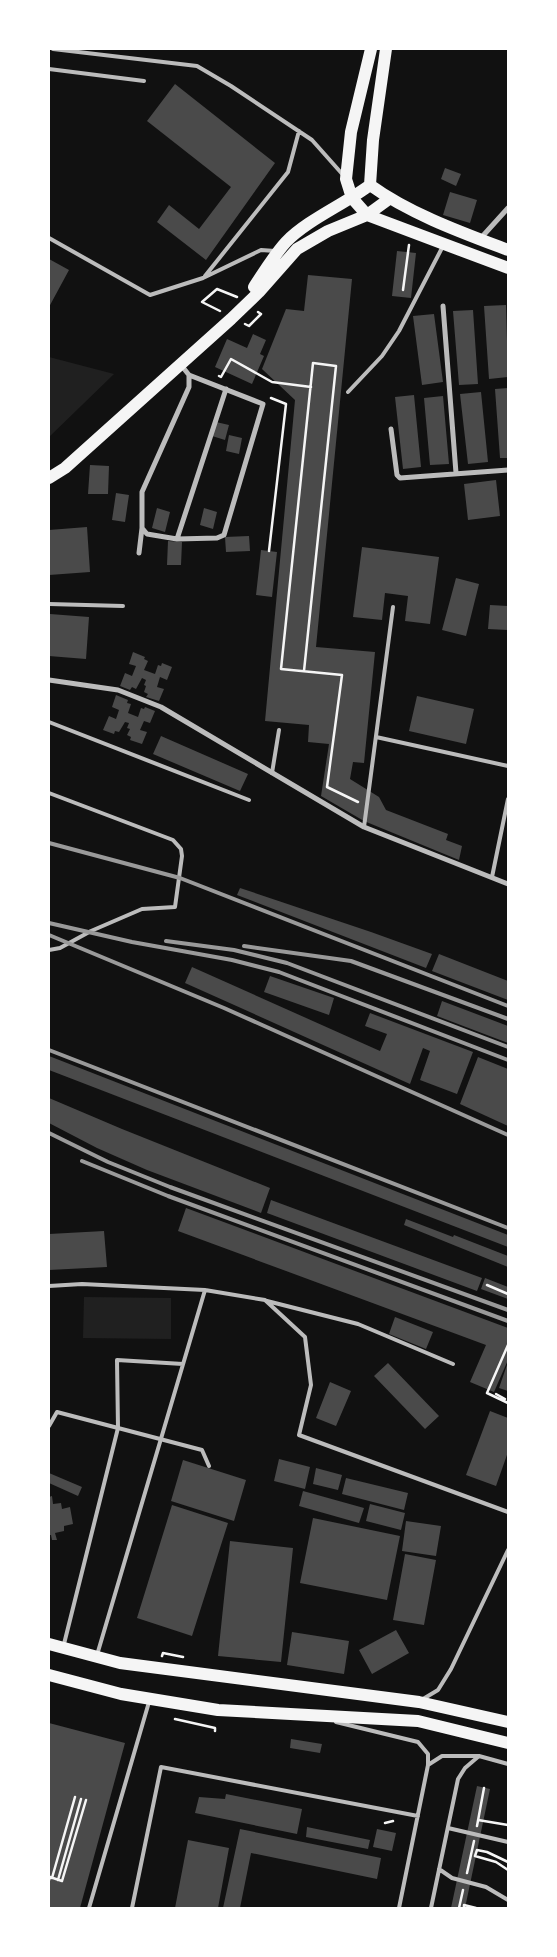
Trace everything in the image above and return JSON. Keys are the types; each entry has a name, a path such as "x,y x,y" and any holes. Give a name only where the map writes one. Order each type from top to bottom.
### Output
{"main road":[{"path":"371,49 351,132 346,179 352,198 367,215 508,268"},
{"path":"370,185 373,140 386,49"},
{"path":"49,469 68,455 242,299 286,242 312,222 370,185"},
{"path":"370,185 389,199 508,250"},
{"path":"49,478 65,468 259,292 297,249 328,231 367,215 389,199"},
{"path":"49,1644 120,1663 419,1702 508,1722"},
{"path":"49,1675 150,1700 218,1710 418,1721 508,1742"}],"street":[{"path":"479,239 508,208"},
{"path":"444,306 456,473"},
{"path":"139,553 142,528 142,492 190,387 189,375 181,364"},
{"path":"142,528 147,534 177,539 218,538 224,535 263,404 189,375"},
{"path":"177,539 226,389"},
{"path":"391,429 397,475 400,478 508,470"},
{"path":"49,680 118,690 161,707 364,827 508,884"}],"lane":[{"path":"53,49 197,66 231,86 312,140 346,179"},
{"path":"49,69 144,81"},
{"path":"203,278 288,172 299,132"},
{"path":"49,238 150,295 203,278 261,250 280,251"},
{"path":"348,392 382,356 399,331 444,244"},
{"path":"49,604 123,606"},
{"path":"364,827 393,607"},
{"path":"49,722 249,800"},
{"path":"272,774 279,730"},
{"path":"376,737 508,766"},
{"path":"49,793 173,840 181,849 182,856 175,907 142,909 91,931 60,948 49,950"},
{"path":"492,877 508,799"},
{"path":"49,1286 82,1284 205,1290 265,1300 358,1324 452,1364"},
{"path":"96,1657 205,1290"},
{"path":"265,1300 305,1337 311,1385 299,1435 508,1512"},
{"path":"62,1649 118,1428 117,1360 183,1364"},
{"path":"49,1426 57,1412 202,1450 209,1466"},
{"path":"419,1702 438,1690 452,1669 508,1550"},
{"path":"89,1908 150,1700"},
{"path":"298,1714 418,1742 428,1754 428,1765 399,1908"},
{"path":"428,1765 442,1756 479,1756 508,1764"},
{"path":"431,1908 458,1779 465,1768 479,1756"},
{"path":"132,1908 161,1767 418,1816"},
{"path":"448,1828 508,1842"},
{"path":"439,1869 452,1878 486,1887 508,1900"}],"path":[{"path":"403,290 410,231"},
{"path":"202,302 217,289 242,299"},
{"path":"244,323 259,313 249,326"},
{"path":"213,373 222,377 231,359 272,382 311,387"},
{"path":"304,671 336,366 313,363 281,669 342,675 327,786 358,802"},
{"path":"268,396 286,404 269,551"},
{"path":"487,1286 508,1294"},
{"path":"505,1399 487,1394 508,1345"},
{"path":"496,1394 508,1403"},
{"path":"163,1652 188,1658"},
{"path":"175,1718 215,1728 215,1731"},
{"path":"476,1828 484,1788"},
{"path":"75,1797 50,1879 62,1881 86,1800"},
{"path":"58,1880 81,1798"},
{"path":"478,1820 508,1825"},
{"path":"385,1823 393,1821"},
{"path":"459,1908 474,1837"},
{"path":"508,1862 487,1852 477,1850 475,1856 496,1862 508,1869"},
{"path":"471,1854 496,1862 508,1869"},
{"path":"464,1908 464,1905 476,1908"}],"shaded area":[{"path":"49,357 114,374 49,437"},
{"path":"84,1297 171,1298 171,1339 83,1338"}],"building":[{"path":"175,84 275,163 206,260 157,222 169,205 199,229 231,187 147,121"},
{"path":"445,168 461,174 456,186 441,179"},
{"path":"450,192 477,200 470,223 443,215"},
{"path":"397,251 416,253 411,298 392,296"},
{"path":"49,259 69,270 49,307"},
{"path":"308,275 352,279 316,647 375,652 364,763 353,762 350,779 379,797 386,810 448,834 446,840 462,846 459,860 364,821 321,796 329,744 308,742 309,725 265,721 295,400 262,369 286,309 304,311"},
{"path":"506,305 508,377 489,379 484,306"},
{"path":"473,310 478,384 459,385 453,311"},
{"path":"434,314 443,382 422,385 413,316"},
{"path":"253,334 266,340 260,354 264,356 252,384 215,367 227,339 247,348"},
{"path":"508,388 508,458 500,458 495,389"},
{"path":"481,392 488,462 468,464 460,394"},
{"path":"414,395 421,467 403,469 395,397"},
{"path":"443,396 449,464 430,465 424,398"},
{"path":"216,422 229,425 225,440 212,436"},
{"path":"229,435 242,438 239,454 226,451"},
{"path":"90,465 109,466 108,494 88,494"},
{"path":"496,480 500,516 468,520 464,484"},
{"path":"116,493 129,495 125,522 112,520"},
{"path":"157,508 170,512 165,532 152,528"},
{"path":"204,508 217,512 213,529 200,525"},
{"path":"87,527 90,572 49,575 49,530"},
{"path":"249,536 250,551 226,552 225,537"},
{"path":"168,541 182,542 181,565 167,565"},
{"path":"362,547 439,557 430,624 405,621 408,596 385,593 382,620 353,617"},
{"path":"261,550 277,552 272,597 256,595"},
{"path":"456,578 479,584 466,636 442,630"},
{"path":"490,605 508,606 508,630 488,629"},
{"path":"50,614 89,617 86,659 49,656"},
{"path":"133,652 145,657 144,659 148,661 144,670 155,674 158,665 161,666 162,663 172,667 167,680 160,677 157,687 164,689 159,701 146,697 148,694 144,692 146,686 144,685 146,680 142,678 136,689 132,687 130,690 120,686 125,673 132,676 136,666 129,664"},
{"path":"116,695 128,700 127,703 131,704 128,713 138,717 141,708 144,709 145,707 155,711 150,723 144,721 140,730 147,732 142,744 130,740 131,737 127,735 130,729 127,728 129,723 125,722 119,732 115,731 114,734 103,730 109,716 116,719 119,710 112,707"},
{"path":"417,696 474,709 466,744 409,731"},
{"path":"161,736 248,774 240,791 153,754"},
{"path":"240,888 432,954 426,968 237,895"},
{"path":"439,954 508,981 508,1000 432,971"},
{"path":"192,967 380,1051 387,1034 365,1026 370,1013 473,1052 457,1094 420,1080 430,1051 423,1048 410,1084 185,983"},
{"path":"270,976 334,998 329,1015 264,992"},
{"path":"442,1001 508,1026 508,1043 437,1016"},
{"path":"49,1056 508,1235 508,1247 49,1070"},
{"path":"478,1057 508,1069 508,1126 460,1104"},
{"path":"49,1098 270,1188 261,1213 147,1170 97,1148 49,1123"},
{"path":"271,1200 482,1278 477,1291 267,1213"},
{"path":"186,1208 508,1328 508,1360 494,1392 470,1382 486,1345 178,1231"},
{"path":"406,1219 508,1256 508,1267 404,1225"},
{"path":"104,1231 107,1267 49,1270 49,1234"},
{"path":"485,1278 508,1287 508,1299 481,1289"},
{"path":"395,1317 433,1332 426,1349 389,1334"},
{"path":"508,1362 508,1391 499,1388"},
{"path":"388,1363 439,1416 425,1429 374,1376"},
{"path":"330,1382 351,1391 336,1426 316,1418"},
{"path":"490,1411 508,1418 508,1452 496,1486 466,1475"},
{"path":"279,1459 310,1467 305,1489 274,1481"},
{"path":"183,1460 246,1480 234,1521 171,1501"},
{"path":"316,1468 342,1475 338,1490 313,1484"},
{"path":"49,1473 82,1487 78,1496 49,1483"},
{"path":"346,1478 408,1493 404,1510 342,1494"},
{"path":"303,1491 364,1508 359,1523 299,1506"},
{"path":"52,1496 53,1504 61,1503 62,1509 70,1507 73,1524 64,1526 64,1531 55,1533 57,1540 52,1540 51,1535 49,1535 49,1497"},
{"path":"370,1504 405,1513 401,1530 366,1521"},
{"path":"172,1505 228,1523 192,1636 137,1618"},
{"path":"313,1518 400,1536 387,1600 300,1583"},
{"path":"406,1521 441,1526 436,1556 402,1551"},
{"path":"230,1541 293,1548 281,1662 218,1656"},
{"path":"405,1554 436,1560 424,1625 393,1620"},
{"path":"396,1630 409,1653 372,1674 359,1650"},
{"path":"292,1632 349,1641 344,1674 287,1665"},
{"path":"49,1723 125,1743 80,1908 49,1908"},
{"path":"291,1739 322,1744 320,1753 290,1748"},
{"path":"477,1786 490,1789 465,1908 451,1908"},
{"path":"226,1794 302,1809 297,1834 195,1813 199,1797 225,1799"},
{"path":"307,1827 370,1840 368,1849 306,1837"},
{"path":"240,1829 381,1858 377,1879 251,1853 240,1908 223,1908"},
{"path":"377,1829 396,1833 392,1851 373,1847"},
{"path":"188,1840 229,1848 218,1908 175,1908"}],"railway":[{"path":"49,843 180,878 508,1006"},
{"path":"49,923 132,942 232,960 279,972 508,1060"},
{"path":"49,935 224,1008 508,1135"},
{"path":"166,941 234,950 287,963 508,1047"},
{"path":"244,946 351,961 508,1019"},
{"path":"49,1050 508,1228"},
{"path":"49,1133 108,1162 170,1187 508,1310"},
{"path":"82,1161 168,1196 508,1321"}]}
